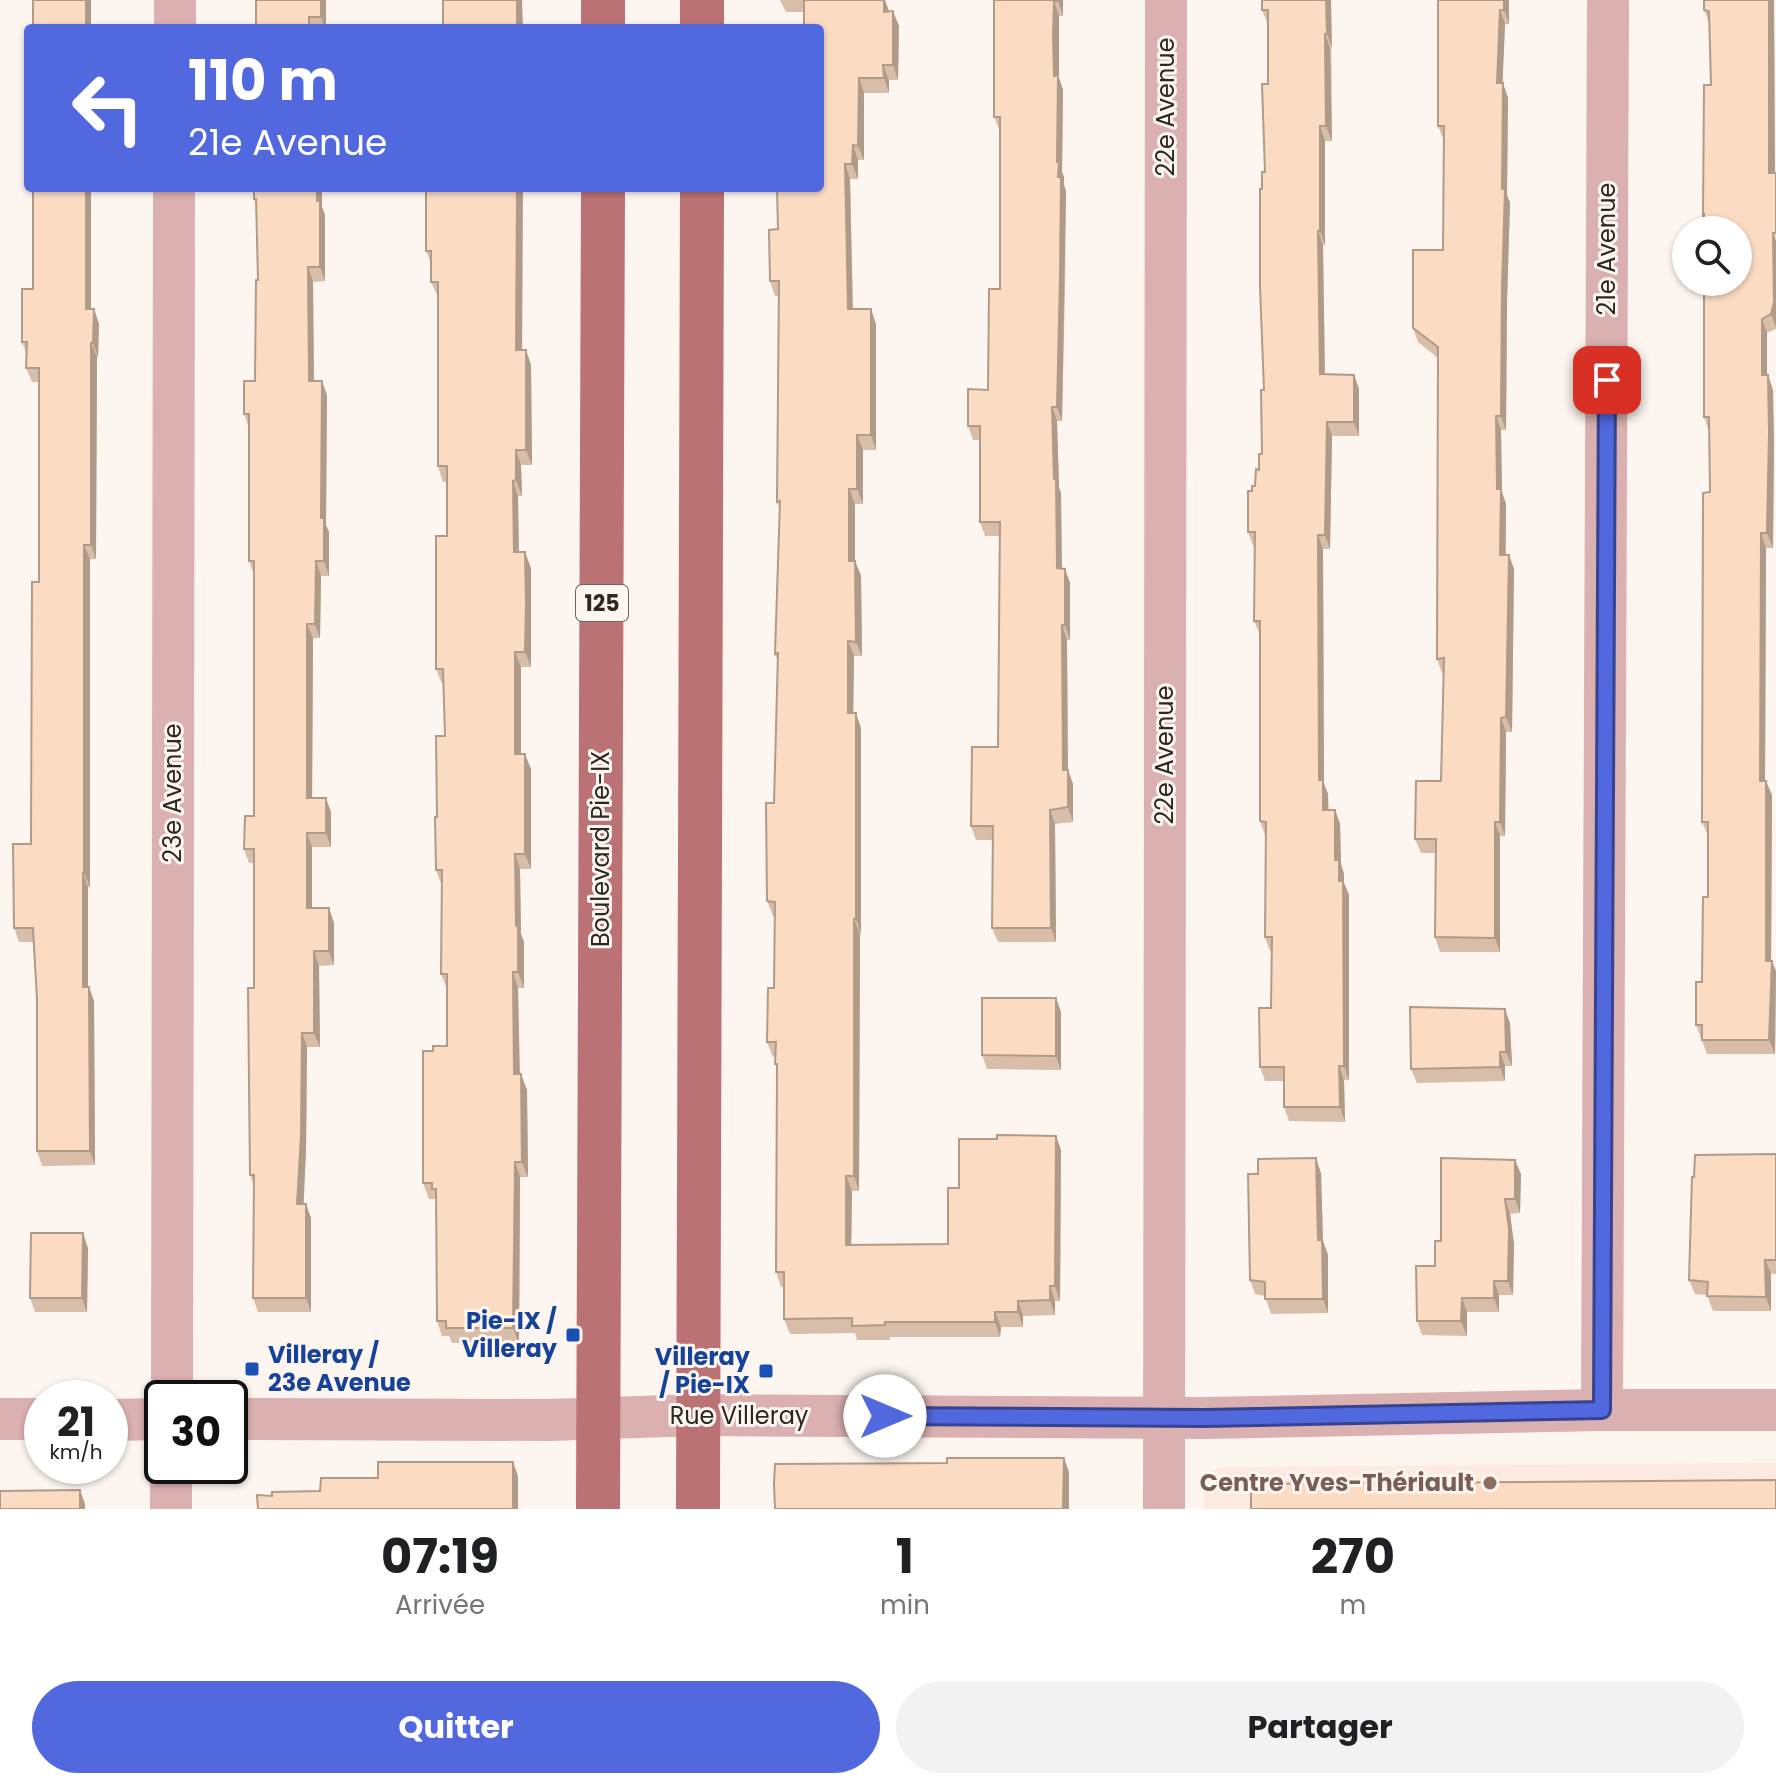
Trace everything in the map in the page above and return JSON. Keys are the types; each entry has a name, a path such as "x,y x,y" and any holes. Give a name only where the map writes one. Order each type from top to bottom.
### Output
{"main road":[{"path":"603,0 603,24"},
{"path":"702,0 702,24"},
{"name":"Boulevard Pie-IX","path":"598,1509 603,192"},
{"path":"698,1509 702,192"}],"street":[{"path":"175,0 175,24"},
{"name":"22e Avenue","path":"1164,1509 1166,0"},
{"name":"21e Avenue","path":"1602,1410 1608,0"},
{"name":"23e Avenue","path":"172,1380 174,192"},
{"name":"Rue Villeray","path":"248,1419 549,1420 697,1415 1165,1417 1776,1410"},
{"path":"0,1419 24,1419"},
{"path":"171,1484 171,1509"}],"shaded area":[{"name":"Centre Yves-Thériault","path":"1776,1463 1776,1509 1204,1509 1205,1478 1221,1467"}],"building":[{"path":"33,0 86,0 86,24 33,24"},
{"path":"256,0 321,0 321,17 309,17 309,24 256,24"},
{"path":"443,0 517,0 517,24 443,24"},
{"path":"804,0 884,0 884,12 893,11 893,65 883,65 884,78 859,78 858,146 853,145 852,164 845,164 848,309 871,309 871,435 857,435 857,489 849,489 849,561 855,561 856,642 848,641 848,713 856,713 856,919 854,1176 846,1176 846,1245 948,1244 948,1188 959,1188 959,1139 997,1139 997,1135 1056,1136 1055,1286 1050,1286 1050,1300 1018,1301 1018,1312 995,1312 995,1322 885,1322 885,1325 852,1326 852,1318 784,1319 784,1272 776,1272 777,1064 776,1042 767,1042 768,988 774,988 775,902 767,901 766,803 774,803 778,653 775,654 780,501 777,502 779,281 770,281 769,230 778,229 777,192 824,192 824,24 804,24"},
{"path":"994,0 1058,0 1054,1 1053,36 1054,76 1058,75 1057,162 1058,177 1061,177 1060,276 1057,407 1052,407 1057,568 1065,569 1065,625 1062,625 1063,770 1068,770 1068,807 1050,810 1051,928 992,928 993,826 971,826 972,747 998,747 1000,522 980,522 980,426 968,426 968,389 988,390 989,289 1000,289 1000,117 994,117"},
{"path":"1262,0 1326,0 1326,126 1320,126 1318,231 1320,374 1354,375 1354,422 1327,422 1325,535 1318,535 1319,780 1323,780 1323,810 1335,810 1335,860 1339,860 1339,881 1343,881 1344,1066 1339,1066 1340,1107 1284,1107 1284,1067 1260,1067 1259,1008 1271,1008 1272,937 1265,937 1266,822 1260,821 1260,621 1254,621 1255,532 1248,532 1248,491 1255,486 1259,454 1262,454 1261,390 1264,390 1260,189 1262,172 1265,172 1262,84 1268,84 1268,10 1262,10"},
{"path":"1438,0 1504,0 1504,10 1500,10 1497,83 1503,83 1502,189 1505,189 1501,416 1496,416 1497,489 1501,489 1500,555 1509,555 1506,717 1501,718 1500,822 1495,822 1495,938 1435,937 1436,839 1415,839 1416,781 1441,781 1444,658 1437,659 1438,347 1413,328 1413,250 1443,250 1444,126 1438,126"},
{"path":"1704,0 1769,0 1769,173 1776,173 1776,233 1773,233 1774,302 1771,314 1762,319 1762,375 1768,375 1769,432 1767,533 1761,533 1760,781 1766,781 1766,961 1772,961 1769,1040 1702,1040 1702,1025 1696,1025 1696,982 1702,982 1703,897 1708,897 1708,822 1702,822 1703,493 1710,492 1709,417 1704,417 1704,296 1752,296 1752,216 1703,216 1704,85 1711,85 1709,11 1704,10"},
{"path":"33,192 86,192 86,309 94,309 91,343 91,545 84,545 83,987 89,987 90,1151 37,1151 37,1000 33,928 14,928 13,844 31,844 32,582 39,582 39,368 26,368 27,342 22,342 22,289 33,289"},
{"path":"254,192 317,192 317,201 320,201 320,267 308,267 309,381 322,381 321,518 324,518 324,561 316,561 315,624 307,624 307,798 326,798 326,833 307,833 307,908 329,908 329,951 314,951 314,1033 302,1033 297,1204 306,1204 306,1298 253,1298 254,1175 250,1175 248,988 254,988 254,849 244,849 245,816 254,816 254,561 249,561 249,414 244,414 244,381 255,381 258,280"},
{"path":"426,192 517,192 516,350 526,350 526,450 516,450 514,552 525,552 526,602 525,652 515,652 515,754 525,754 525,854 515,854 518,972 513,972 514,1074 521,1074 522,1162 515,1162 513,1328 446,1328 446,1321 437,1321 436,1189 432,1189 432,1183 423,1183 423,1051 433,1051 433,1046 447,1046 447,974 441,974 442,870 436,870 435,817 436,736 445,736 443,669 436,669 436,536 447,536 447,466 438,466 438,282 431,282 431,251 426,251"},
{"path":"982,998 1056,998 1056,1056 982,1055"},
{"path":"1410,1007 1505,1009 1506,1052 1500,1052 1500,1067 1411,1069"},
{"path":"1776,1154 1776,1260 1765,1260 1766,1297 1707,1296 1708,1282 1689,1280 1695,1155"},
{"path":"1316,1158 1323,1299 1265,1299 1265,1282 1250,1280 1248,1174 1258,1174 1258,1159"},
{"path":"1441,1158 1515,1160 1515,1199 1505,1199 1509,1229 1508,1281 1494,1281 1494,1298 1462,1298 1461,1321 1417,1321 1416,1266 1435,1266 1435,1241 1441,1241"},
{"path":"31,1233 83,1233 82,1298 30,1298"},
{"path":"947,1458 1064,1458 1063,1509 775,1509 775,1464 947,1463"},
{"path":"378,1462 513,1462 513,1509 258,1509 257,1495 320,1491 321,1478 378,1478"},
{"path":"1776,1480 1776,1509 1251,1509 1251,1484"},
{"path":"80,1490 80,1509 0,1509 0,1491"}],"place":[{"name":"Pie-IX / Villeray","path":"573,1335"},
{"name":"Villeray / 23e Avenue","path":"252,1369"},
{"name":"Villeray / Pie-IX","path":"766,1371"},
{"name":"Centre Yves-Thériault","path":"1490,1483"}],"route":[{"path":"885,1416 1204,1418 1602,1410 1607,380"}]}
